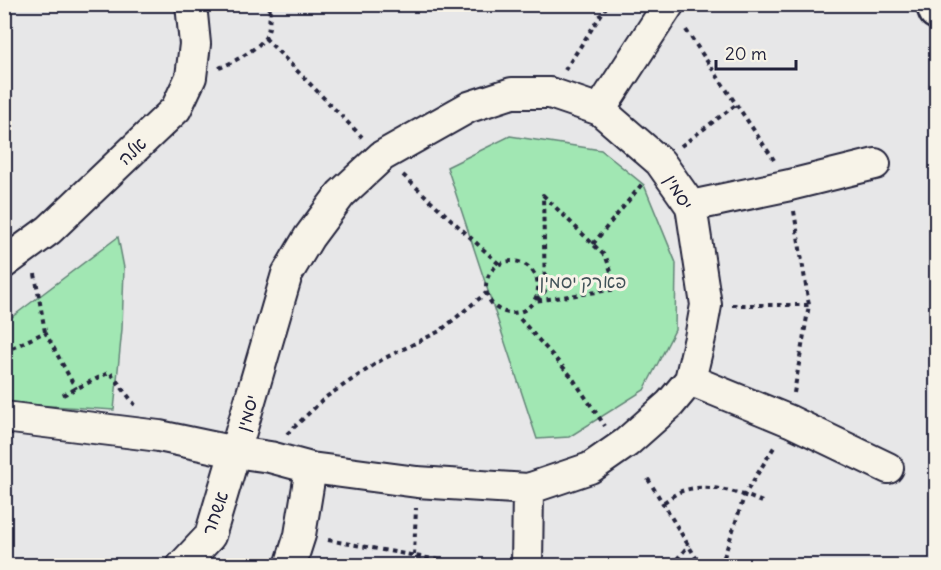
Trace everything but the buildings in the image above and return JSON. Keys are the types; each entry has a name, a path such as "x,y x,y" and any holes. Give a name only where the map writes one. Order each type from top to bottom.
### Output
{"street":[{"name":"אלה","path":"4,263 49,230 176,109 191,77 195,44 191,4"},
{"path":"600,110 669,4"},
{"path":"933,4 936,12"},
{"name":"יסמין","path":"4,417 159,436 236,452 270,457 311,468 417,482 528,489 590,468 626,443 670,404 690,380 705,305 691,206 660,162 600,110 550,93 512,93 469,107 381,156 341,194 309,237 287,274 236,452"},
{"path":"691,206 875,164"},
{"path":"690,380 790,421 888,468"},
{"name":"אשחר","path":"182,566 210,536 236,452"},
{"path":"290,566 300,536 311,468"},
{"path":"527,566 528,489"}],"path":[{"path":"191,77 243,57 265,38 269,27 270,4"},
{"path":"550,93 608,4"},
{"path":"265,38 381,156 499,264"},
{"path":"593,244 660,162 737,104"},
{"path":"535,301 539,283 531,268 516,261 499,264 488,276 486,293 496,308 513,314 529,307 535,301 545,291 543,195 606,257 617,289 535,301"},
{"path":"30,245 45,332 76,389 110,372 159,436"},
{"path":"270,457 291,429 326,397 383,359 440,331 486,293"},
{"path":"705,305 809,305"},
{"path":"520,319 571,376 609,431"},
{"path":"4,352 45,332"},
{"path":"721,566 745,494 790,421"},
{"path":"648,480 664,502 701,566"},
{"path":"414,555 417,482"},
{"path":"664,502 683,490 711,488 745,494 765,503"},
{"path":"300,536 471,566"},
{"path":"671,566 689,545"}],"green space":[{"name":"פארק יסמין","path":"510,136 601,150 644,185 676,263 675,330 644,390 569,437 537,439 447,167"},
{"path":"118,237 124,268 122,329 114,410 5,403 4,323"}]}
